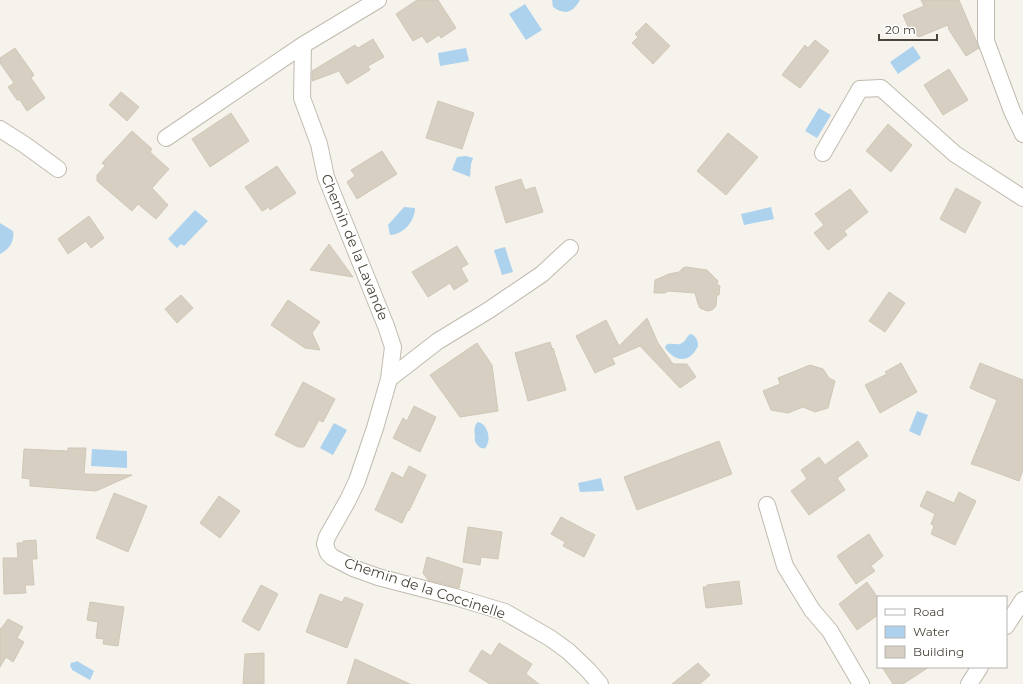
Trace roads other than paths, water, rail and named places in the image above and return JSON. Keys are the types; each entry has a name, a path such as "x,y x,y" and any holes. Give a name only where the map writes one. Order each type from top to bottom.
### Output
{"street":[{"path":"166,138 303,45 378,0"},
{"path":"986,0 986,41 1012,111 1023,134"},
{"name":"Chemin de la Lavande","path":"303,45 302,98 319,144 326,177 393,347 389,379"},
{"path":"823,154 860,89 881,88 955,154 1023,198"},
{"path":"0,129 25,144 58,169"},
{"path":"389,379 438,341 489,310 542,274 570,248"},
{"name":"Chemin de la Coccinelle","path":"389,379 376,428 356,481 348,500 327,537 325,544 328,553 337,560 353,568 378,577 505,612 550,638 568,651 600,684"},
{"path":"767,505 785,566 812,610 830,631 861,684"},
{"path":"1007,624 1023,600"},
{"path":"969,684 979,668"}],"water":[{"path":"552,0 580,0 572,10 565,12 553,7"},
{"path":"525,4 542,30 526,40 509,14"},
{"path":"913,46 921,58 898,74 890,62"},
{"path":"466,48 469,61 440,66 438,53"},
{"path":"819,108 831,115 817,138 805,131"},
{"path":"466,156 473,158 470,177 452,170 457,157"},
{"path":"404,207 415,208 411,222 404,230 390,235 388,225"},
{"path":"771,207 774,219 744,225 741,214"},
{"path":"195,210 208,221 184,246 181,244 177,248 168,239"},
{"path":"0,223 13,231 13,238 11,245 0,254"},
{"path":"505,247 513,272 502,275 494,250"},
{"path":"690,334 696,338 698,342 695,352 691,356 683,359 678,358 669,353 665,348 668,344 682,343"},
{"path":"917,411 928,415 920,436 909,431"},
{"path":"478,422 484,425 489,438 485,448 477,445 475,441 475,428"},
{"path":"334,423 347,430 333,455 320,448"},
{"path":"92,449 127,451 127,468 91,466"},
{"path":"601,478 604,491 580,492 578,483"},
{"path":"77,661 94,671 90,680 72,670 70,664"}]}
